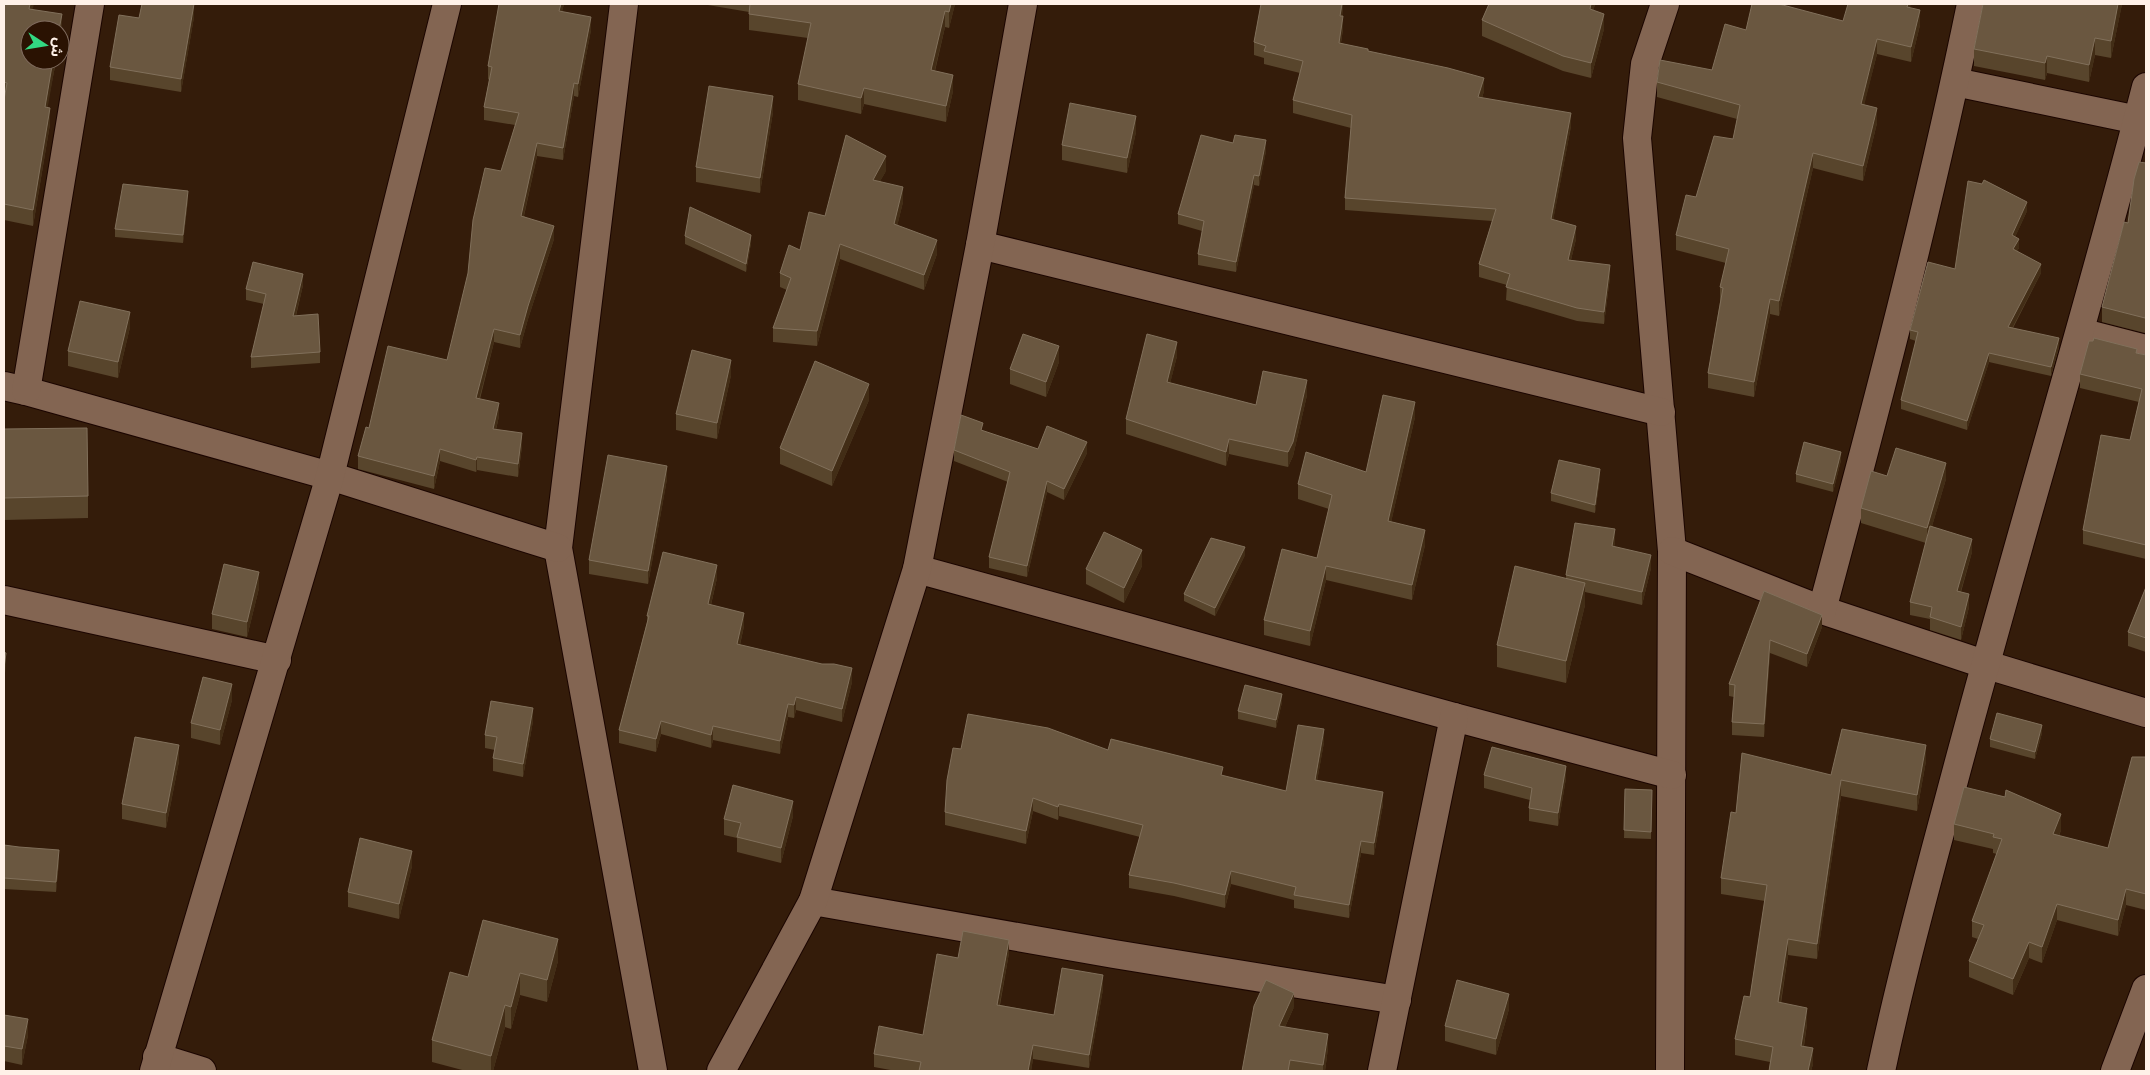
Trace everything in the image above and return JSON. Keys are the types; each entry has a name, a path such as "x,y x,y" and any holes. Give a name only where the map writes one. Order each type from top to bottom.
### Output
{"street":[{"path":"90,4 15,388 330,476 558,548"},
{"path":"202,1071 156,1064 330,476 447,4"},
{"path":"624,4 558,548 653,1071"},
{"path":"721,1071 812,901 917,569 980,245 1023,4"},
{"path":"1665,4 1645,64 1637,138 1672,551 1670,1071"},
{"path":"1822,610 1899,321 1955,82 1971,4"},
{"path":"1955,82 2138,120"},
{"path":"1881,1071 1898,991 1984,664 2080,332 2146,87"},
{"path":"980,245 1661,412"},
{"path":"2080,332 2146,348"},
{"path":"1672,551 1822,610 1984,664 2146,713"},
{"path":"917,569 1672,775"},
{"path":"4,600 277,660"},
{"path":"1382,1071 1454,717"},
{"path":"812,901 1114,954 1397,1000"},
{"path":"2114,1071 2146,989"}],"building":[{"path":"4,4 30,4 29,9 62,14 61,20 20,20 20,70 51,70 45,107 50,108 33,210 4,204 4,100 7,83 4,82"},
{"path":"142,4 194,4 181,79 110,67 119,15 139,18"},
{"path":"499,4 561,4 559,11 591,17 578,84 574,83 563,148 537,143 521,216 554,226 520,335 494,329 476,398 499,403 493,429 522,433 518,464 477,457 476,460 440,449 434,476 358,456 366,427 369,428 388,346 447,360 468,273 473,220 485,168 501,171 519,113 484,107 492,67 488,66"},
{"path":"750,4 951,4 949,12 945,11 931,70 953,75 946,106 864,88 861,98 798,84 811,23 749,14"},
{"path":"1261,4 1342,4 1340,16 1343,16 1339,43 1484,78 1478,97 1571,113 1551,219 1576,226 1568,260 1610,265 1604,312 1577,308 1506,287 1510,274 1479,264 1496,209 1345,198 1352,115 1293,100 1303,61 1264,51 1266,46 1254,42"},
{"path":"1489,4 1591,4 1590,9 1604,14 1591,63 1563,56 1482,20"},
{"path":"1752,4 1779,4 1843,21 1848,4 1908,4 1907,7 1920,10 1911,47 1877,39 1861,104 1877,108 1863,166 1813,153 1779,301 1770,299 1754,382 1708,373 1723,288 1720,287 1729,249 1676,235 1686,195 1696,197 1714,136 1733,139 1740,105 1657,82 1660,60 1712,70 1725,24 1746,30"},
{"path":"1983,4 2118,4 2111,41 2095,38 2089,65 2047,56 2045,63 1974,49"},
{"path":"709,86 773,96 760,178 696,167"},
{"path":"1070,103 1136,116 1127,158 1062,145"},
{"path":"846,135 886,156 873,180 903,187 894,224 937,240 924,275 840,244 817,331 773,328 791,278 780,273 789,245 800,250 809,212 825,216"},
{"path":"1201,135 1233,143 1235,135 1266,140 1259,176 1254,175 1236,262 1198,254 1204,221 1178,214"},
{"path":"2139,162 2146,163 2145,318 2102,307 2124,222 2128,223 2134,179"},
{"path":"1984,180 2027,202 2012,235 2019,239 2013,249 2041,264 2008,327 2059,338 2051,367 1989,353 1967,421 1901,400 1918,332 1910,330 1928,262 1955,269 1968,181 1982,184"},
{"path":"123,184 188,191 183,235 115,229"},
{"path":"690,207 751,235 746,264 685,236"},
{"path":"253,262 303,274 293,316 318,314 320,352 251,357 266,294 246,289"},
{"path":"80,301 130,312 118,362 68,351"},
{"path":"1023,334 1059,346 1046,382 1010,369"},
{"path":"1147,334 1177,342 1167,382 1256,405 1263,371 1307,380 1293,442 1288,452 1229,439 1226,452 1126,419"},
{"path":"2094,338 2137,349 2136,353 2146,355 2146,545 2083,530 2101,435 2130,440 2142,389 2080,374 2089,341 2093,341"},
{"path":"692,350 731,360 717,423 676,414"},
{"path":"815,361 869,384 832,471 780,448"},
{"path":"1383,395 1415,402 1388,521 1425,530 1412,585 1326,566 1310,631 1264,620 1282,549 1317,558 1332,495 1298,484 1306,452 1366,472"},
{"path":"961,415 983,423 981,430 1038,449 1047,426 1087,442 1064,489 1047,481 1027,566 989,557 1010,472 954,450"},
{"path":"87,428 88,496 4,498 4,429"},
{"path":"1804,442 1841,452 1833,484 1796,474"},
{"path":"1896,448 1946,463 1927,528 1861,508 1871,471 1887,476"},
{"path":"608,455 667,466 648,571 589,560"},
{"path":"1559,460 1600,469 1595,505 1551,493"},
{"path":"1575,523 1615,529 1612,546 1651,555 1642,592 1566,575"},
{"path":"1930,526 1972,539 1957,591 1969,594 1961,627 1930,617 1932,607 1910,602"},
{"path":"1104,532 1142,550 1124,588 1086,569"},
{"path":"1211,538 1245,547 1215,608 1184,594"},
{"path":"663,552 717,565 708,604 744,613 737,644 822,664 834,664 852,668 842,709 796,697 794,705 788,704 780,741 713,726 711,735 661,721 656,739 619,730 649,616 647,616"},
{"path":"224,564 259,572 247,622 212,614"},
{"path":"1515,566 1585,583 1566,661 1497,645"},
{"path":"2146,587 2146,638 2128,632"},
{"path":"1764,591 1822,615 1807,654 1770,640 1764,724 1732,722 1735,685 1729,684"},
{"path":"4,652 6,653 4,668"},
{"path":"203,677 232,684 220,730 191,723"},
{"path":"1245,685 1282,694 1276,720 1238,711"},
{"path":"491,701 533,708 523,764 493,758 497,737 485,735"},
{"path":"1997,713 2042,725 2035,752 1990,739"},
{"path":"968,714 1048,728 1108,750 1111,739 1223,767 1221,775 1286,791 1298,725 1324,729 1315,780 1383,792 1374,843 1361,841 1349,905 1294,895 1296,887 1231,871 1225,895 1129,875 1143,825 1059,804 1058,807 1033,798 1026,831 945,812 947,780 953,748 961,749"},
{"path":"1842,729 1926,745 1917,795 1841,780 1817,944 1788,939 1778,1002 1807,1008 1801,1046 1813,1048 1808,1071 1769,1071 1773,1047 1735,1039 1744,996 1750,997 1767,885 1721,878 1731,812 1736,813 1742,753 1831,775"},
{"path":"135,737 179,745 166,813 122,804"},
{"path":"1492,747 1566,766 1558,813 1529,808 1532,788 1484,775"},
{"path":"2132,757 2146,757 2146,894 2126,889 2118,920 2057,904 2042,947 2029,942 2013,979 1969,961 1984,925 1972,921 2002,839 1993,837 1994,834 1954,824 1964,787 2005,797 2006,790 2061,814 2053,834 2108,848"},
{"path":"733,785 793,801 781,848 737,837 741,823 724,819"},
{"path":"1625,789 1652,790 1651,832 1624,830"},
{"path":"360,838 412,851 399,904 348,892"},
{"path":"4,845 59,850 56,882 4,878"},
{"path":"483,920 558,939 547,980 520,973 511,1007 505,1005 491,1056 432,1040 450,972 468,977"},
{"path":"963,931 1009,940 997,1005 1054,1015 1062,968 1103,975 1089,1055 1033,1045 1028,1071 919,1071 921,1062 874,1054 879,1026 923,1035 937,954 958,958"},
{"path":"1266,980 1294,993 1279,1026 1328,1034 1323,1065 1290,1060 1288,1071 1242,1071 1254,1006"},
{"path":"1457,980 1509,994 1496,1039 1445,1026"},
{"path":"4,1015 28,1019 22,1049 4,1046"}]}
